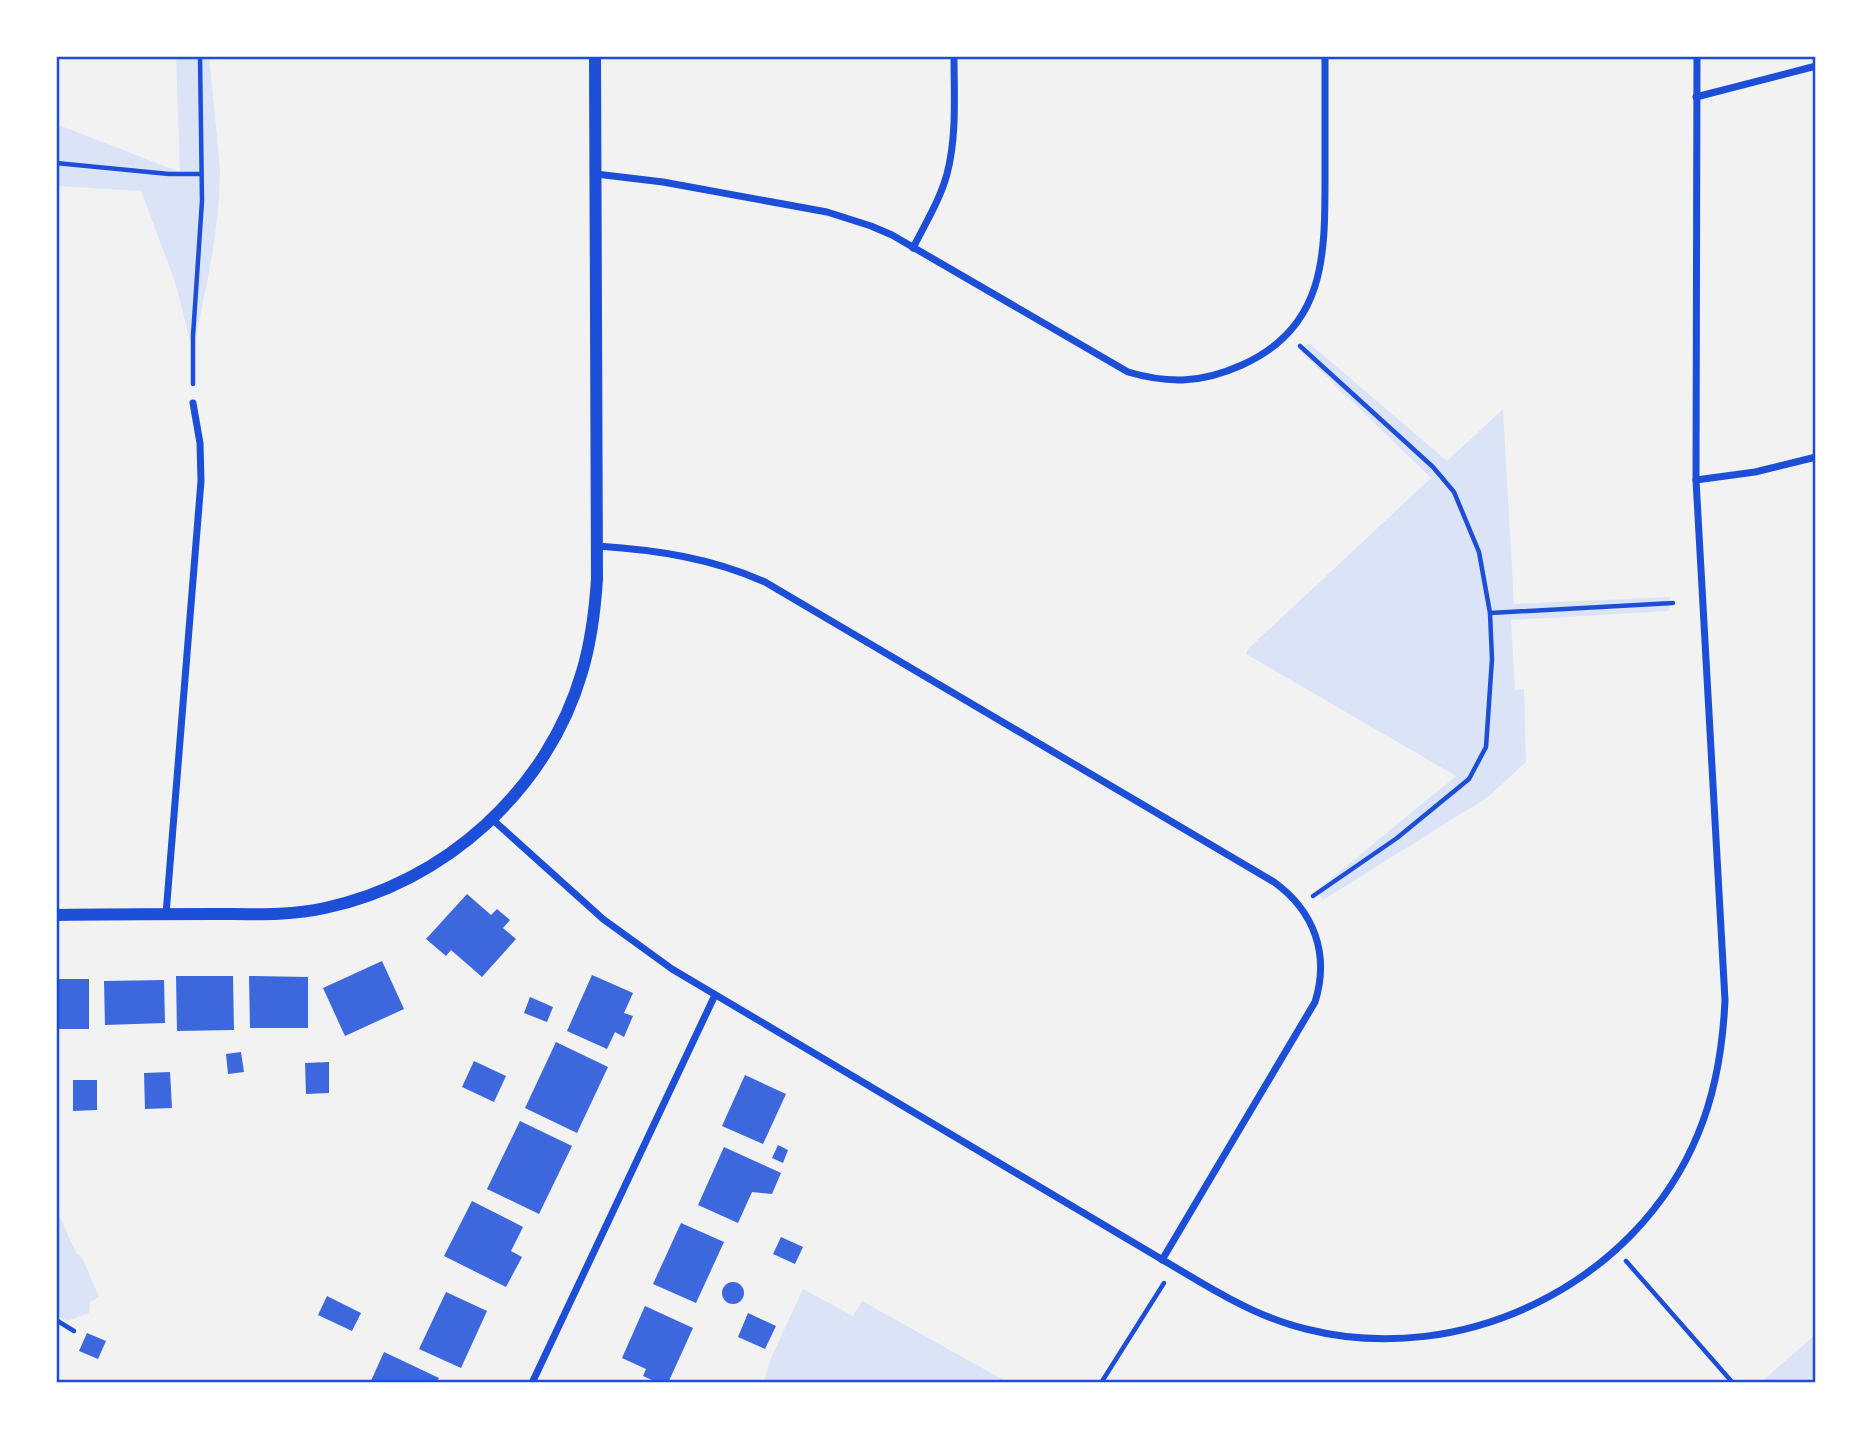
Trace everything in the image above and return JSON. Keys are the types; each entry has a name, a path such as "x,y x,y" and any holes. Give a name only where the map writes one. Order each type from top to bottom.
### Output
{"street":[{"path":"56,915 275,914 338,905 392,886 450,854 493,820 549,747 582,674 592,625 598,546 595,56"},
{"path":"913,248 938,199 947,174 954,118 954,56"},
{"path":"596,174 663,182 827,212 871,226 1128,372 1154,379 1204,379 1251,361 1286,334 1309,301 1317,284 1325,239 1325,56"},
{"path":"493,820 603,919 650,954 1227,1298 1280,1321 1334,1335 1397,1339 1466,1329 1528,1308 1559,1292 1616,1250 1660,1201 1698,1136 1719,1066 1724,1032 1725,1000 1696,480 1697,56"},
{"path":"1696,97 1816,66"},
{"path":"166,914 201,481 200,443 193,403"},
{"path":"1696,480 1755,472 1816,457"},
{"path":"598,546 674,554 723,566 765,582 1274,882 1300,905 1310,920 1321,955 1320,986 1315,1002 1162,1260"},
{"path":"532,1383 715,995"}],"path":[{"path":"193,403 193,336 202,201 200,56"},
{"path":"56,163 169,174 200,174"},
{"path":"1286,334 1433,467 1448,484 1458,500 1479,552 1490,613 1492,659 1486,747 1474,772 1461,788 1416,823 1300,905"},
{"path":"1490,613 1673,603"},
{"path":"1616,1250 1733,1383"},
{"path":"1101,1383 1175,1267"},
{"path":"56,1320 74,1331"}],"shaded area":[{"path":"176,56 209,56 220,168 215,233 195,340 190,340 175,282 141,191 56,186 56,124 180,172"},
{"path":"1309,343 1447,461 1503,409 1514,604 1670,597 1669,611 1511,620 1515,690 1524,689 1526,762 1488,797 1323,900 1317,890 1456,776 1246,654 1248,649 1431,478 1300,351"},
{"path":"56,1208 99,1297 90,1302 89,1313 67,1321 56,1315"},
{"path":"803,1289 853,1316 862,1301 1009,1383 763,1383 772,1356"},
{"path":"1816,1334 1816,1383 1760,1383"}],"building":[{"path":"467,894 491,915 497,909 510,920 503,928 516,939 482,977 451,950 446,956 426,939"},
{"path":"382,961 404,1009 345,1036 323,988"},
{"path":"592,975 633,993 624,1013 633,1016 624,1037 615,1032 607,1049 567,1031"},
{"path":"176,976 233,976 234,1030 177,1031"},
{"path":"249,976 308,977 308,1028 250,1028"},
{"path":"56,979 89,979 89,1029 56,1029"},
{"path":"164,980 165,1023 105,1025 104,981"},
{"path":"530,997 553,1007 547,1022 524,1013"},
{"path":"556,1042 608,1067 577,1133 525,1108"},
{"path":"241,1052 244,1072 228,1074 226,1054"},
{"path":"474,1061 506,1076 494,1102 462,1087"},
{"path":"329,1062 329,1093 306,1094 305,1063"},
{"path":"170,1072 172,1108 145,1109 144,1073"},
{"path":"745,1075 786,1094 763,1144 722,1126"},
{"path":"73,1080 97,1080 97,1110 73,1111"},
{"path":"520,1121 572,1146 539,1214 487,1189"},
{"path":"778,1145 788,1150 783,1163 772,1158"},
{"path":"724,1147 781,1173 772,1194 752,1192 738,1223 698,1205"},
{"path":"472,1201 523,1227 511,1251 522,1257 506,1287 444,1256"},
{"path":"681,1223 724,1242 696,1303 653,1284"},
{"path":"781,1237 803,1247 795,1264 773,1254"},
{"path":"733,1282 741,1285 744,1293 741,1301 733,1304 725,1301 722,1293 725,1285"},
{"path":"446,1292 487,1311 461,1368 419,1349"},
{"path":"327,1296 361,1313 352,1331 318,1315"},
{"path":"645,1306 693,1328 668,1383 659,1383 643,1376 646,1369 622,1358"},
{"path":"748,1313 776,1326 765,1349 738,1337"},
{"path":"87,1333 106,1341 98,1359 79,1351"},
{"path":"384,1352 439,1378 436,1383 370,1383"}]}
